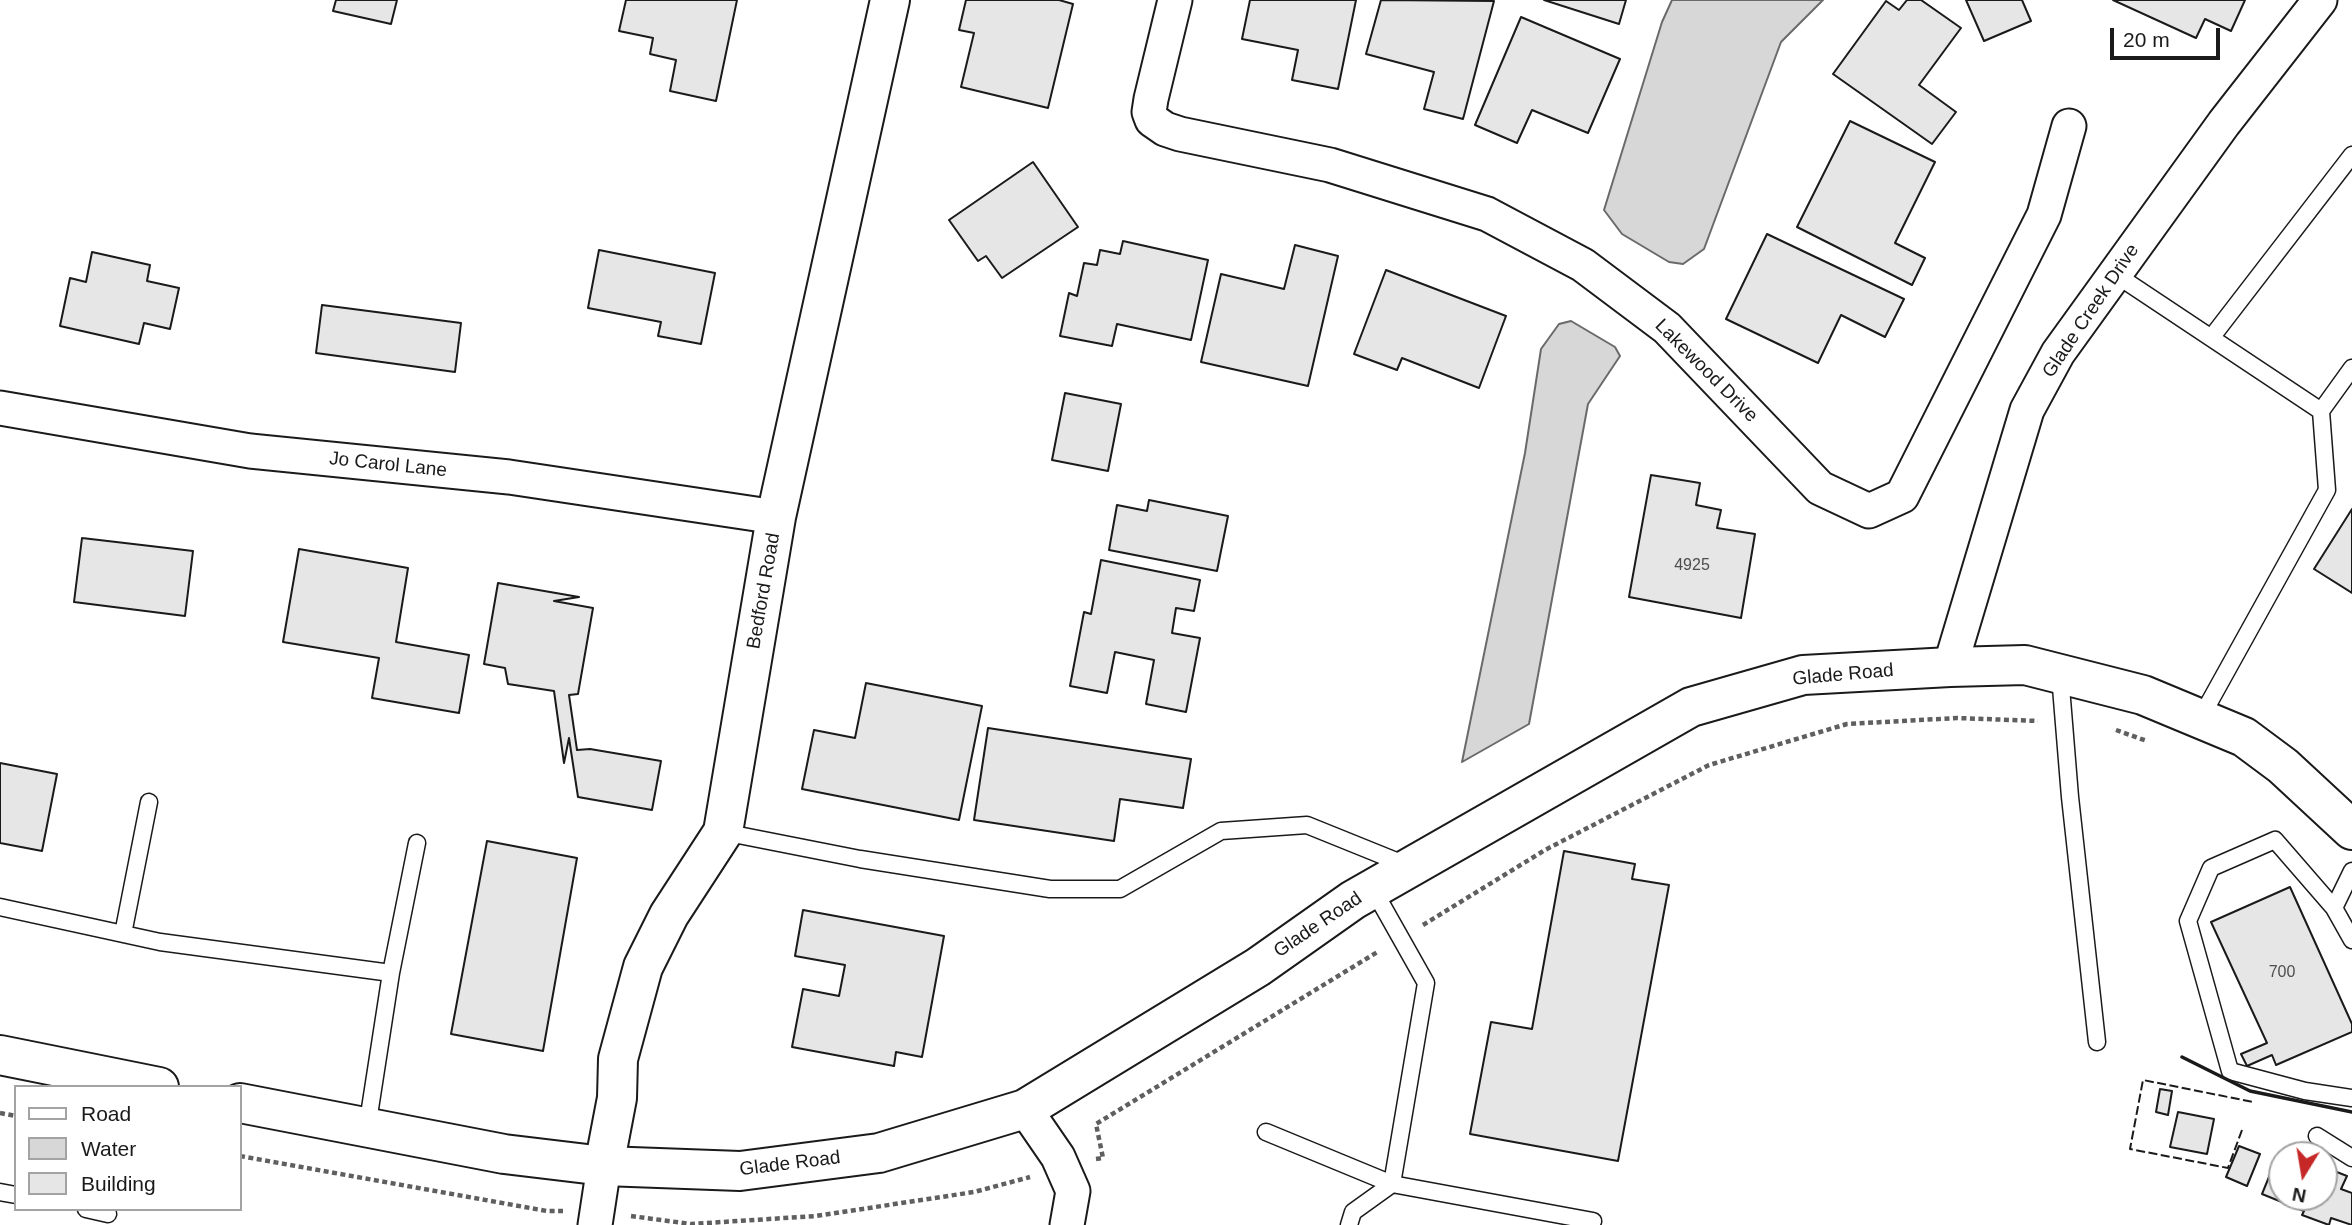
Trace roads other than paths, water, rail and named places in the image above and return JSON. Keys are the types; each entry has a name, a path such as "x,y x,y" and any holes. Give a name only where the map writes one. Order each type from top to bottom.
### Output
{"main road":[{"name":"Bedford Road","path":"604,1166 617,1098 618,1059 643,967 669,915 723,832 776,517 890,0"},
{"name":"Glade Road","path":"242,1103 503,1154 604,1166 740,1171 878,1153 1025,1109 1258,967 1373,889 1691,707 1803,675 2025,665 2143,695 2244,737 2283,765 2352,830"},
{"path":"0,1055 149,1085"}],"street":[{"name":"Lakewood Drive","path":"1175,0 1150,99 1149,112 1152,120 1165,129 1180,134 1330,165 1487,214 1583,265 1667,328 1820,488 1869,511 1902,496 2044,215 2069,126"},
{"name":"Glade Creek Drive","path":"1950,667 2027,410 2058,353 2224,123 2320,0"},
{"name":"Jo Carol Lane","path":"0,408 250,451 509,477 776,517"},
{"path":"1025,1109 1063,1168 1073,1191 1067,1225"},
{"path":"597,1218 604,1166"}],"lane":[{"path":"2211,338 2352,155"},
{"path":"2115,274 2321,411"},
{"path":"2200,719 2328,490 2321,411 2352,368"},
{"path":"2060,674 2097,1042"},
{"path":"123,934 149,802"},
{"path":"723,832 860,859 1050,889 1120,889 1221,831 1307,825 1411,867"},
{"path":"2352,940 2334,908 2275,840 2211,868 2188,921 2230,1071 2305,1091 2352,1098"},
{"path":"367,1128 391,973 417,843"},
{"path":"2334,908 2352,872"},
{"path":"1349,1225 1353,1212 1392,1184 1426,984 1373,889"},
{"path":"0,907 160,942 391,973"},
{"path":"1266,1132 1392,1184 1593,1222"},
{"path":"2317,1136 2352,1158"},
{"path":"95,1211 108,1214"}],"water":[{"path":"1672,0 1823,0 1781,42 1704,249 1683,264 1669,262 1622,234 1604,210 1662,22"},
{"path":"1571,321 1615,347 1620,356 1588,404 1529,724 1462,762 1525,453 1541,349 1559,324"}]}
